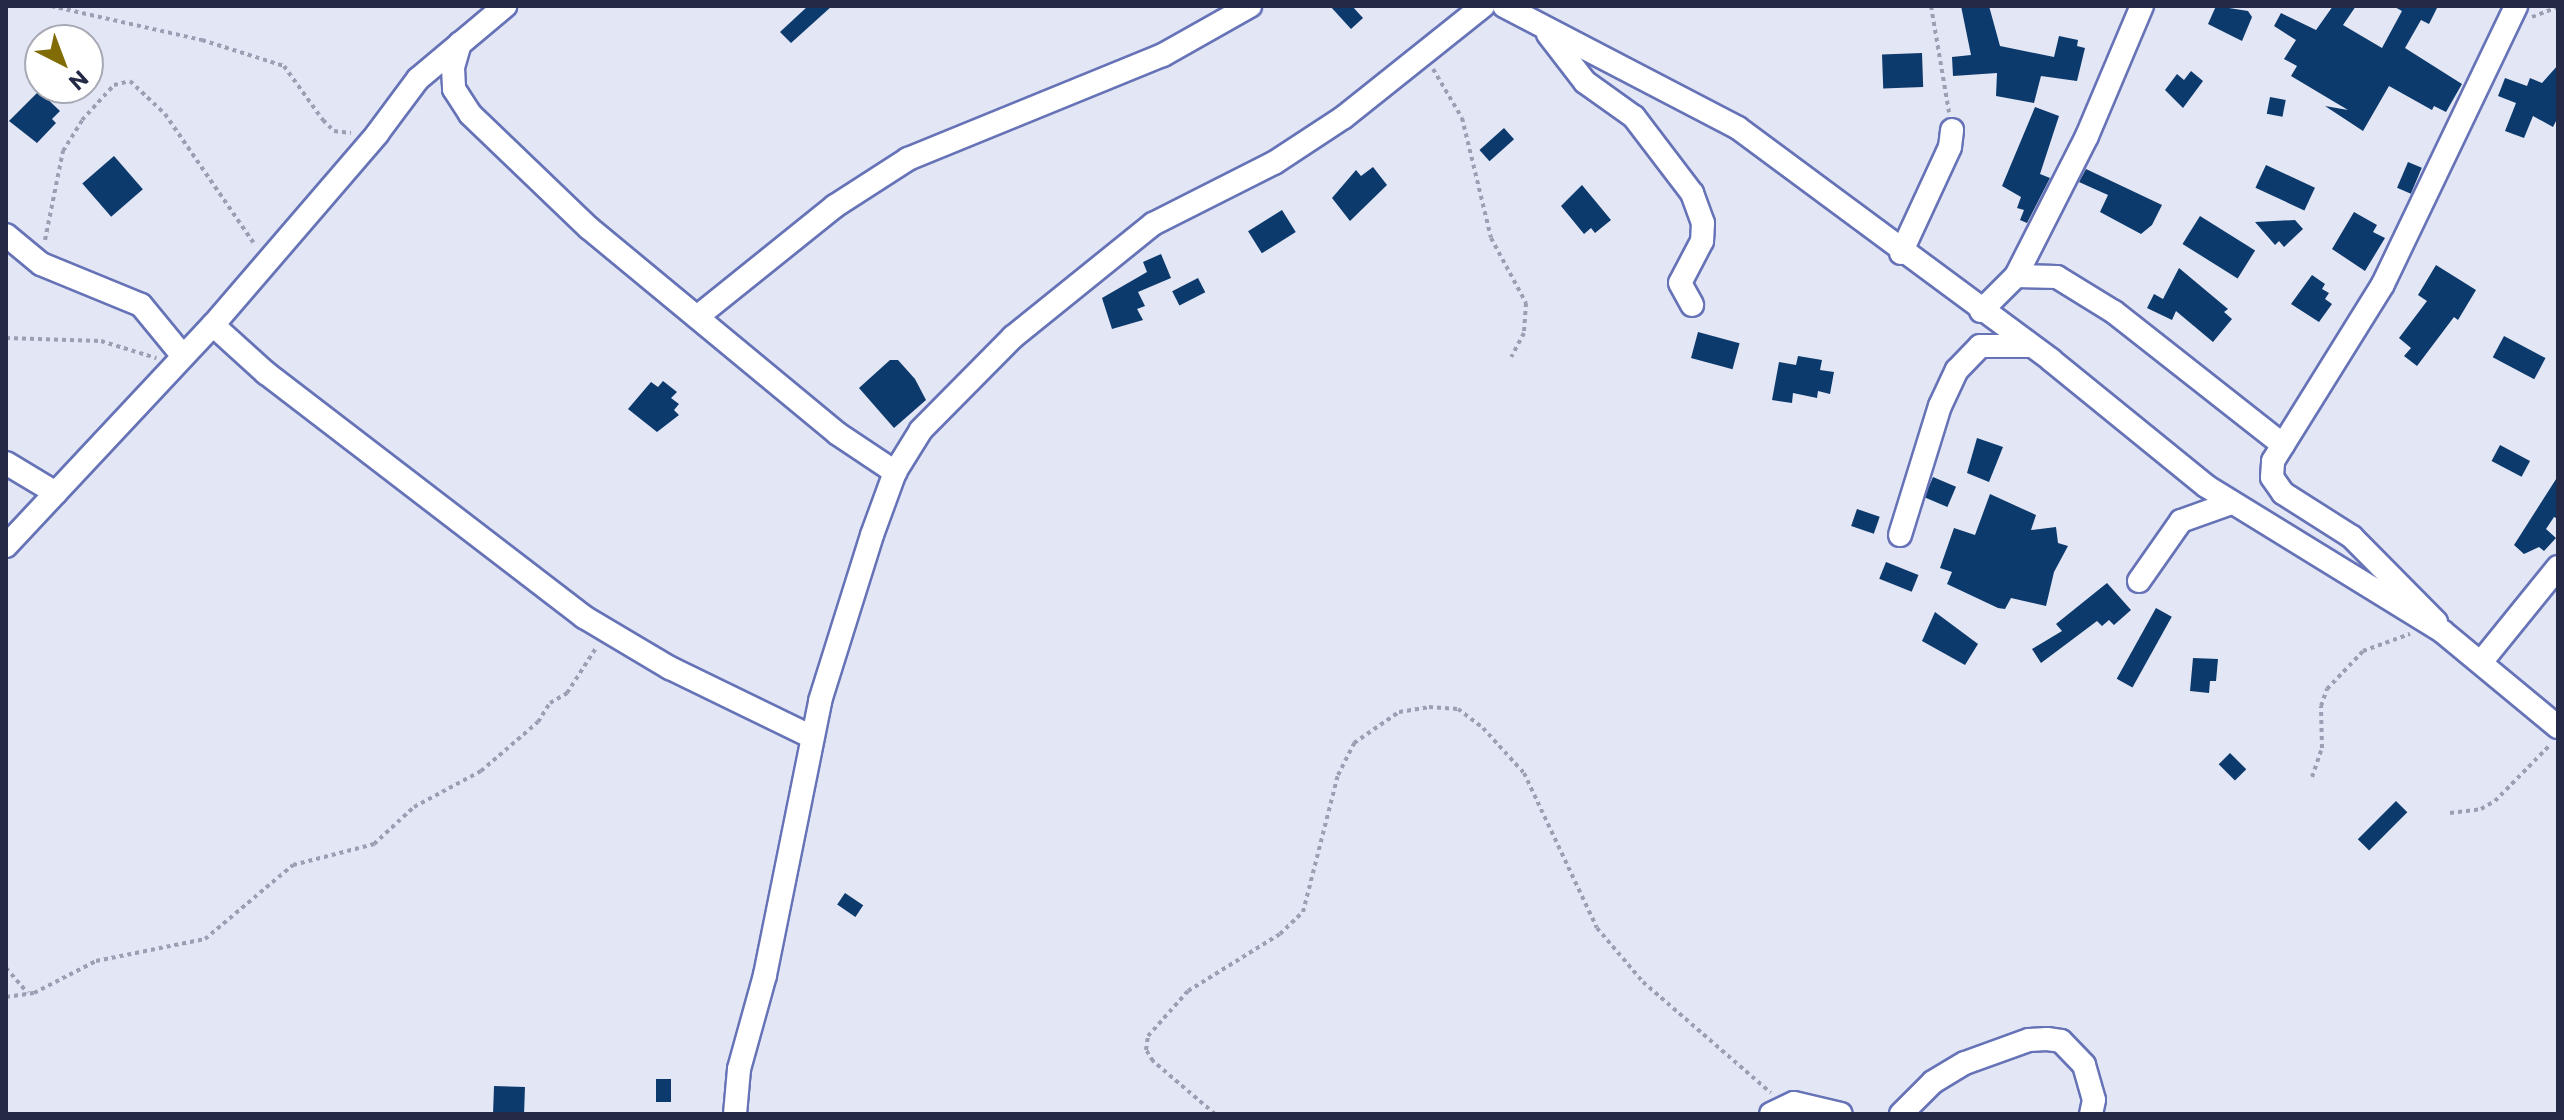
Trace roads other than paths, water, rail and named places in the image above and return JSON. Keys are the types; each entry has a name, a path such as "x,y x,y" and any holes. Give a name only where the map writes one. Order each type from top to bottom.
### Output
{"street":[{"path":"6,546 213,325 272,252 377,134 418,79 505,6"},
{"path":"697,317 835,206 908,159 1163,55 1250,6"},
{"path":"735,1114 739,1069 765,975 812,737 895,472 944,403 1013,337 1153,224 1274,163 1344,117 1483,6"},
{"path":"1504,6 1545,30 1666,86 1738,128 1901,253 2031,346 2231,503 2439,629 2482,661 2558,727"},
{"path":"1981,311 2016,276 2087,136 2142,6"},
{"path":"2439,629 2419,601 2352,537 2275,485 2273,461 2383,284 2516,6"},
{"path":"1545,30 1585,82 1634,117 1692,193 1703,223 1702,241 1680,283 1692,305"},
{"path":"460,43 453,68 454,89 470,114 589,228 838,434 895,472"},
{"path":"1901,253 1950,147 1952,130"},
{"path":"6,235 41,264 141,305 177,360"},
{"path":"2016,276 2038,273 2079,288 2283,445"},
{"path":"213,325 266,373 557,598 670,668 812,737"},
{"path":"1900,535 1940,406 1957,370 1980,346 2031,346"},
{"path":"6,463 56,493"},
{"path":"2139,581 2181,521 2231,503"},
{"path":"2482,661 2558,567"},
{"path":"1901,1114 1933,1082 1965,1063 2029,1040 2047,1039 2061,1041 2084,1065 2094,1100 2091,1114"},
{"path":"1778,1109 1841,1114"}]}
